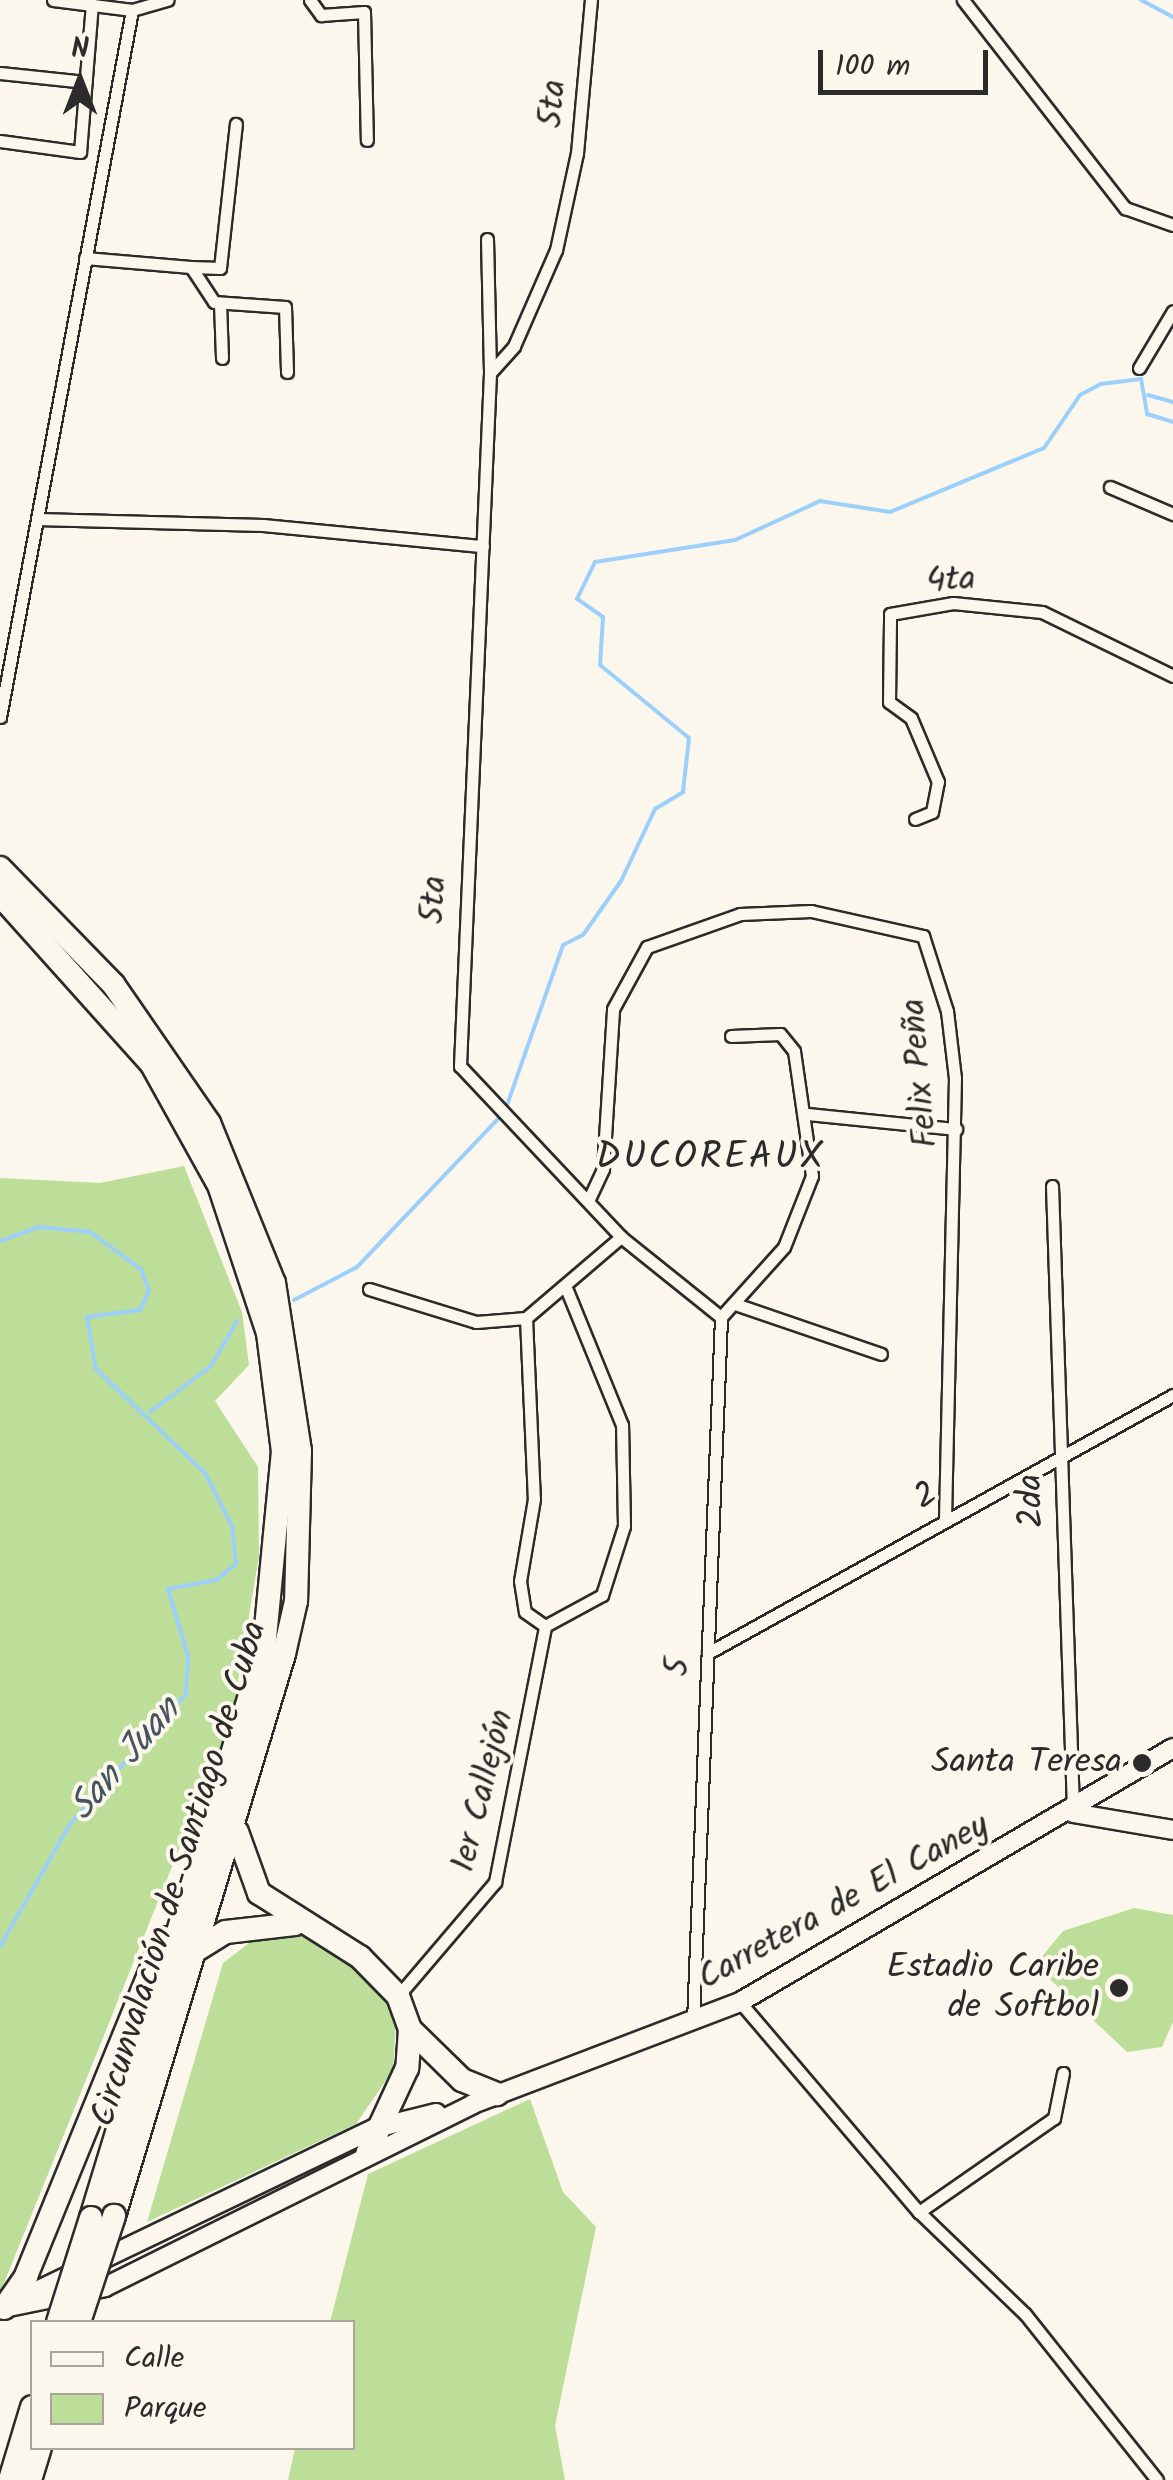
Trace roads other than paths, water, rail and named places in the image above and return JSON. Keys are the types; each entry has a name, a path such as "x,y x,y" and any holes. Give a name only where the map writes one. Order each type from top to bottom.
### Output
{"highway":[{"name":"Circunvalación de Santiago de Cuba","path":"0,868 162,1049 208,1123 274,1284 300,1451 300,1554 284,1654 236,1829 190,1976 102,2217 59,2320"},
{"name":"Circunvalación de Santiago de Cuba","path":"0,894 161,1079 219,1185 268,1333 284,1486 274,1602 159,1996 79,2320"},
{"path":"236,1829 252,1884 304,1925 360,1957 398,1996 410,2029 462,2080 497,2094"},
{"path":"2,2309 26,2276 160,1945 191,1891"},
{"path":"159,1996 199,1947 226,1932 304,1925"},
{"path":"190,1976 226,1932"},
{"path":"367,2154 397,2095 410,2029"},
{"path":"10,2480 30,2414"},
{"path":"30,2480 39,2450"}],"main road":[{"name":"Carretera de El Caney","path":"2,2309 105,2287 473,2104 740,2002 1073,1813 1173,1748"},
{"path":"1073,1813 1173,1830"},
{"name":"Carretera de El Caney","path":"2,2309 382,2126 473,2104"}],"street":[{"path":"53,0 132,10 168,0"},
{"path":"310,0 321,14 364,12 367,140"},
{"name":"5ta","path":"490,373 514,346 556,250 577,153 591,0"},
{"path":"963,0 1125,208 1173,225"},
{"path":"0,142 80,152 92,4"},
{"path":"0,717 132,10"},
{"path":"0,73 86,82"},
{"path":"86,258 220,268 236,124"},
{"name":"5ta","path":"487,238 490,373 460,1066 487,1104 589,1199 621,1236 722,1317"},
{"path":"191,267 220,302 222,358"},
{"path":"220,302 285,306 287,372"},
{"path":"1139,368 1173,311"},
{"path":"1110,487 1173,514"},
{"path":"37,519 263,525 483,546"},
{"name":"4ta","path":"915,819 932,812 938,782 912,718 889,702 890,614 953,602 1042,612 1173,676"},
{"name":"Felix Peña","path":"589,1199 603,1169 613,1009 634,964 666,936 740,914 810,911 923,936 948,1010 956,1129 945,1519"},
{"path":"722,1317 738,1304 784,1247 812,1176 808,1114 798,1060 780,1034 732,1036"},
{"path":"808,1114 956,1129"},
{"name":"2da","path":"1052,1186 1058,1456 1073,1813"},
{"path":"368,1289 476,1322 526,1318 567,1290 621,1236"},
{"path":"526,1318 534,1499 520,1581 524,1612 545,1626 602,1595 624,1526 622,1425 567,1290"},
{"path":"738,1304 881,1354"},
{"name":"5","path":"693,2021 722,1317"},
{"name":"2","path":"708,1653 1173,1394"},
{"name":"1er Callejón","path":"398,1996 496,1882 545,1626"},
{"path":"740,2002 919,2212 1024,2314 1158,2480"},
{"path":"919,2212 1054,2118 1063,2072"}],"waterway":[{"path":"1141,0 1173,17"},
{"path":"506,1108 563,945 583,935 621,881 655,809 683,792 689,738 600,665 603,617 577,599 595,562 735,540 820,501 890,512 1044,448 1080,395 1101,384 1141,379 1147,414 1173,422"},
{"path":"1148,395 1173,402"},
{"path":"294,1300 357,1267 501,1116"},
{"name":"San Juan","path":"0,1241 39,1227 90,1232 141,1269 149,1291 140,1310 87,1317 96,1369 205,1473 232,1526 236,1564 216,1580 168,1589 188,1656 186,1694 70,1824 0,1946"},
{"path":"150,1412 211,1366 237,1321"}],"place":[{"name":"Santa Teresa","path":"1142,1763"},
{"name":"Estadio Caribe de Softbol","path":"1119,1988"}],"district":[{"name":"DUCOREAUX","path":"711,1159"}]}
